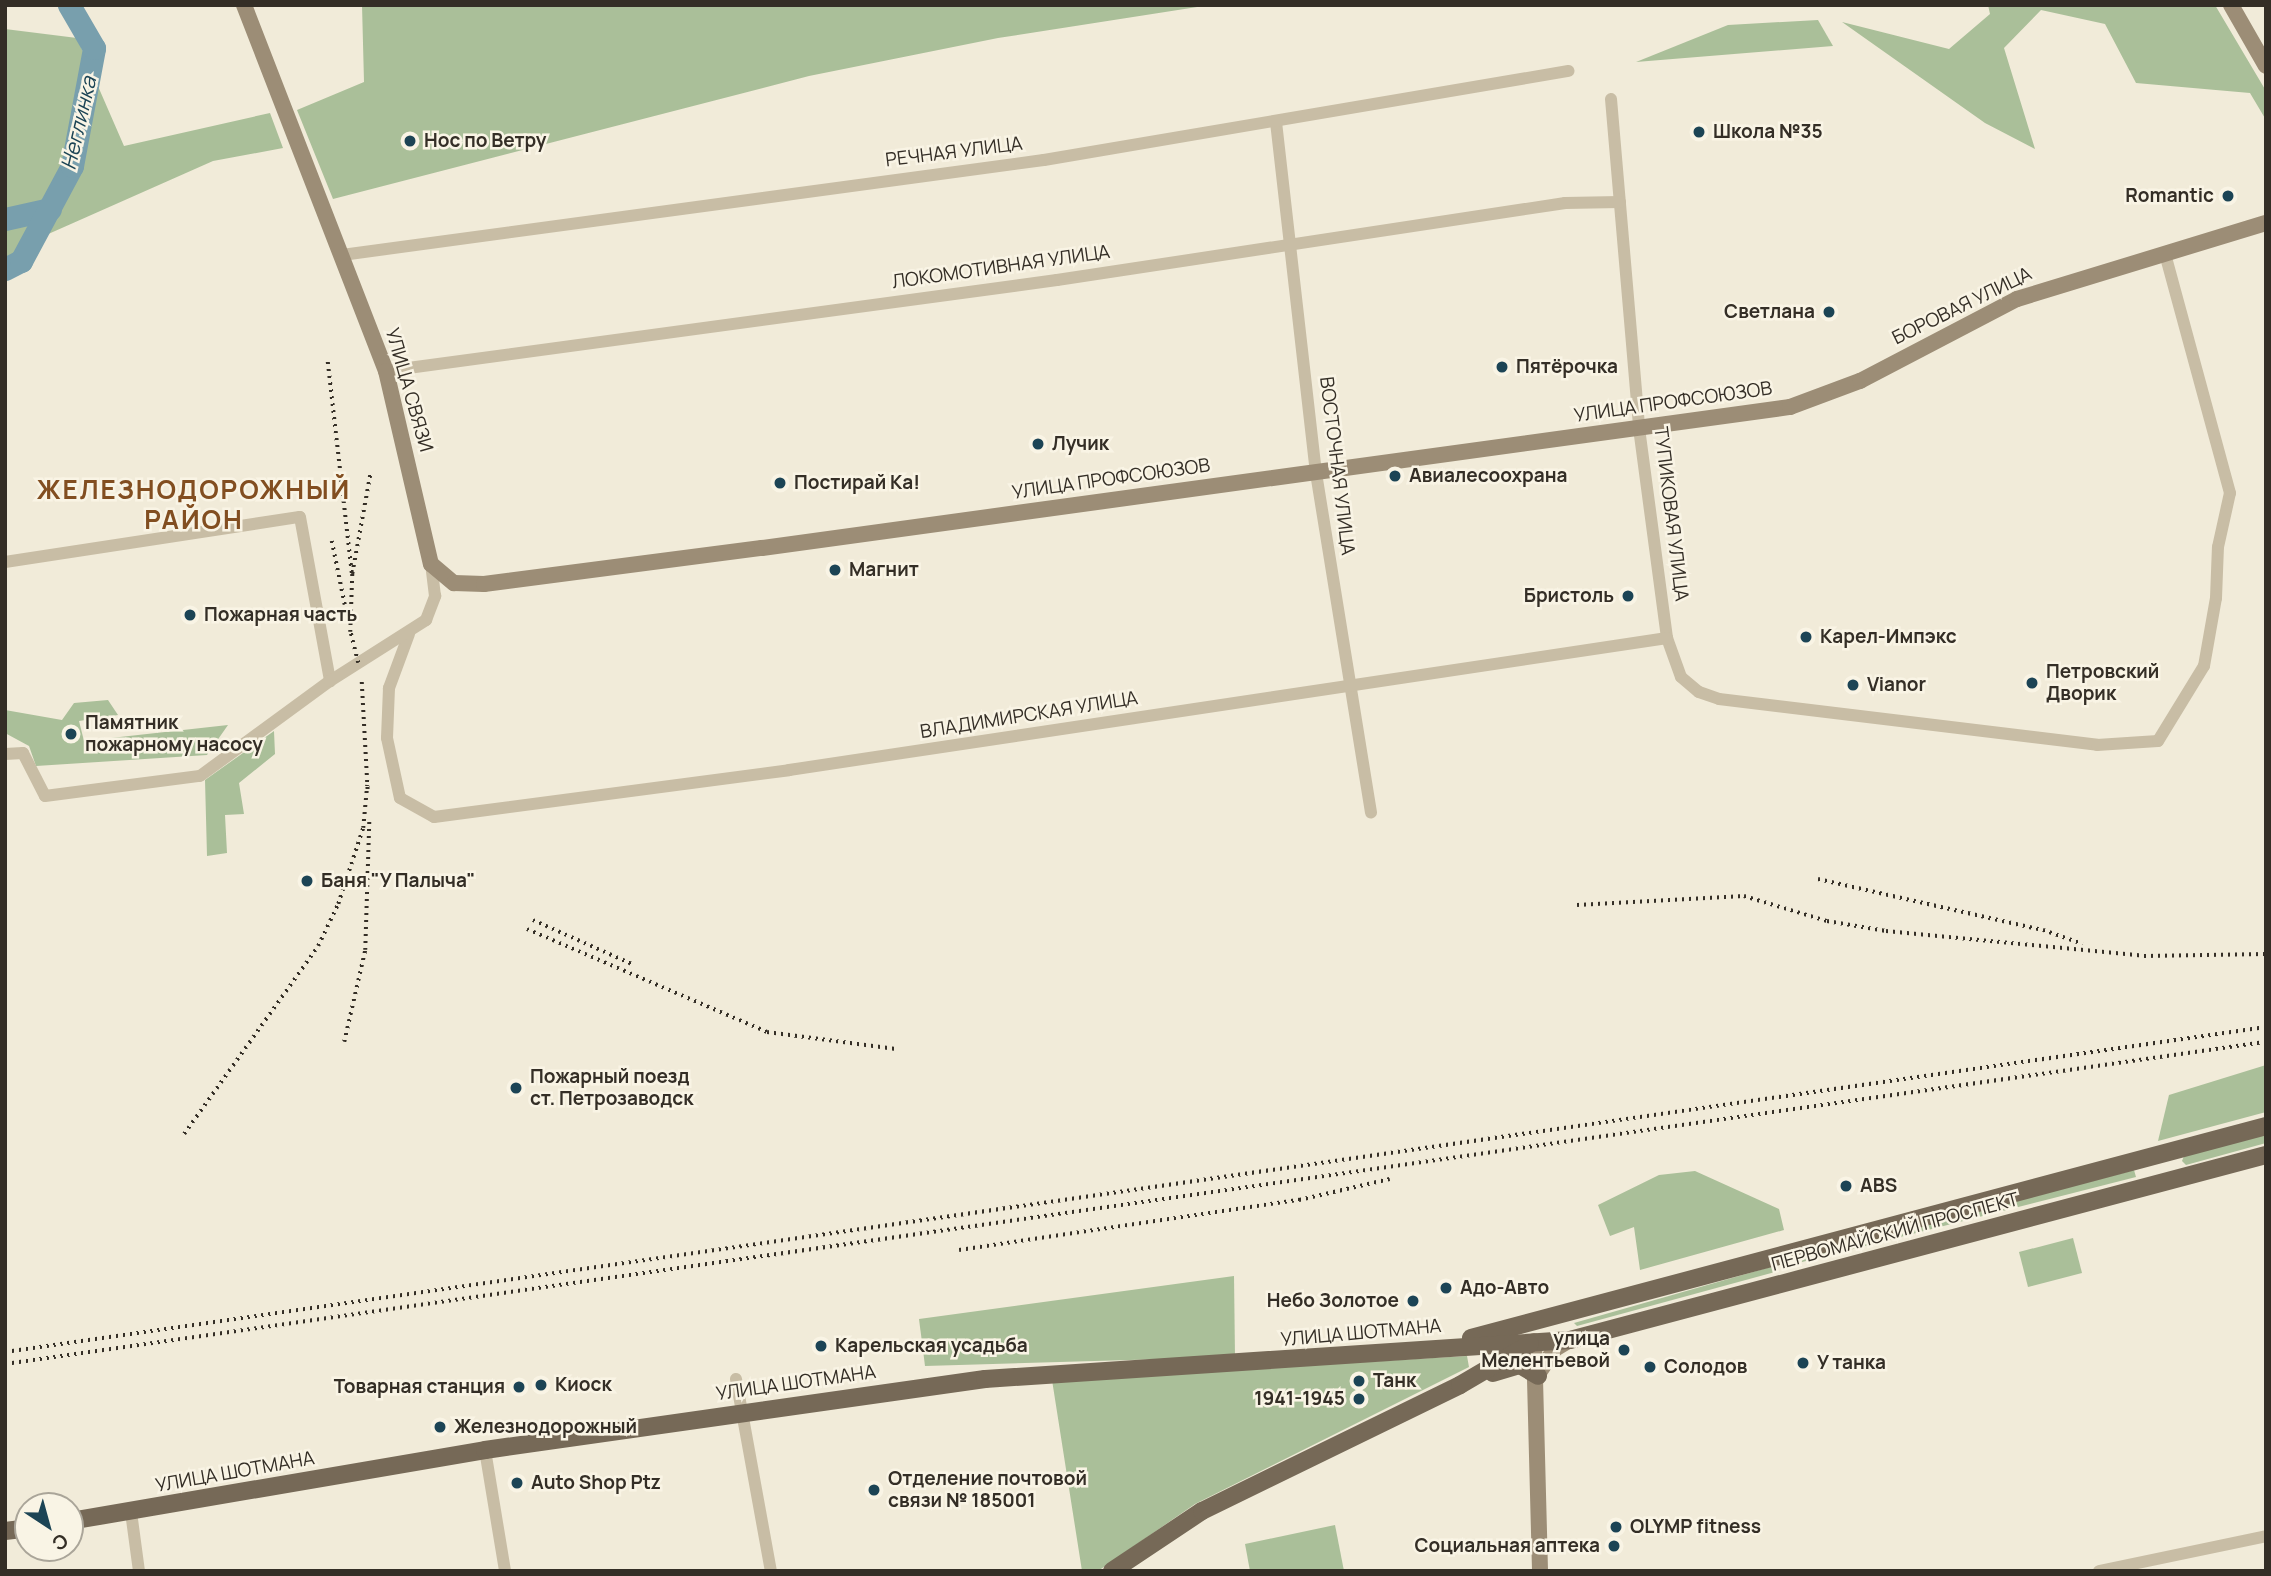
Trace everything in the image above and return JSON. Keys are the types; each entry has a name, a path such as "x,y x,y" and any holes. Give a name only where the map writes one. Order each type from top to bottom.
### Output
{"main road":[{"name":"УЛИЦА СВЯЗИ","path":"244,5 386,371 431,564"},
{"path":"2231,5 2266,66"},
{"name":"БОРОВАЯ УЛИЦА","path":"1802,403 1860,381 2017,299 2266,223"},
{"name":"УЛИЦА ПРОФСОЮЗОВ","path":"431,564 454,583 484,584 1316,473 1802,403"},
{"name":"ПЕРВОМАЙСКИЙ ПРОСПЕКТ","path":"1446,1345 1574,1307 2266,1126"},
{"path":"2153,1154 2161,1181"},
{"name":"ПЕРВОМАЙСКИЙ ПРОСПЕКТ","path":"1534,1341 1570,1340 2266,1155"},
{"path":"1786,1253 1793,1282"},
{"name":"ПЕРВОМАЙСКИЙ ПРОСПЕКТ","path":"1112,1571 1202,1511 1478,1374 1534,1341 1574,1307"},
{"path":"1538,1376 1542,1363 1570,1340"},
{"path":"1534,1341 1538,1376 1540,1571"},
{"name":"УЛИЦА ШОТМАНА","path":"84,1519 485,1450 740,1411 985,1379 1357,1357 1446,1345 1534,1341"},
{"path":"1467,1345 1480,1358 1478,1374"},
{"path":"1460,1384 1520,1365 1538,1376"}],"street":[{"name":"РЕЧНАЯ УЛИЦА","path":"342,256 1044,160 1568,71"},
{"name":"ТУПИКОВАЯ УЛИЦА","path":"1611,100 1639,428 1667,638 1681,677 1699,692 1720,699 2097,745 2158,741 2204,666 2216,597 2218,547 2230,493 2165,253"},
{"name":"ВОСТОЧНАЯ УЛИЦА","path":"1276,122 1316,473 1348,689 1371,813"},
{"name":"ЛОКОМОТИВНАЯ УЛИЦА","path":"386,371 1292,244 1565,202 1620,202"},
{"path":"5,562 300,517 330,681"},
{"path":"5,754 23,753 45,796 201,776 330,681 409,634 426,620 435,596 431,564"},
{"name":"ВЛАДИМИРСКАЯ УЛИЦА","path":"409,634 389,688 387,738 400,798 434,817 789,771 1348,689 1667,638"},
{"path":"736,1379 771,1571"},
{"path":"485,1450 505,1571"},
{"path":"131,1511 139,1571"},
{"path":"2099,1571 2266,1536"}],"green space":[{"path":"362,5 1210,5 998,38 809,76 333,199 297,110 364,82"},
{"path":"1988,5 2215,5 2266,91 2266,120 2250,93 2136,83 2105,24 2041,10 2004,48 2035,149 1985,123 1842,22 1949,49 1990,14"},
{"path":"1818,20 1833,46 1636,62 1728,25"},
{"path":"5,29 77,38 124,146 270,113 283,148 213,161 19,247 5,263"},
{"path":"108,700 118,715 79,721 84,741 228,725 207,755 36,766 29,746 5,733 5,710 62,720 74,703"},
{"path":"274,731 275,754 239,783 244,814 225,815 227,853 207,856 205,780"},
{"path":"2266,1065 2266,1112 2158,1141 2169,1095"},
{"path":"2266,1133 2266,1143 2186,1165 2182,1161 2184,1156"},
{"path":"2134,1170 2136,1177 1802,1262 1802,1257"},
{"path":"1695,1171 1779,1209 1784,1230 1640,1270 1634,1227 1610,1236 1598,1205 1659,1175"},
{"path":"2073,1238 2082,1273 2028,1287 2019,1252"},
{"path":"1774,1266 1775,1272 1577,1326 1574,1323"},
{"path":"1234,1276 1235,1357 925,1366 919,1319"},
{"path":"1467,1356 1469,1367 1195,1504 1098,1571 1082,1571 1052,1380"},
{"path":"1335,1525 1344,1571 1250,1571 1245,1544"}],"waterway":[{"name":"Неглинка","path":"5,269 21,261 72,166 94,48 69,5"},
{"path":"5,219 50,209"}],"railway":[{"path":"328,362 352,574"},
{"path":"358,663 350,632 352,574 370,475"},
{"path":"332,541 345,605"},
{"path":"362,682 368,793"},
{"path":"184,1134 318,946 338,904 363,828 367,785"},
{"path":"344,1042 365,950 369,821"},
{"path":"1818,879 2043,930 2083,944"},
{"path":"1577,905 1744,896 1827,921 1886,931 2144,956 2266,954"},
{"path":"533,920 632,964"},
{"path":"527,929 767,1032 896,1049"},
{"path":"5,1352 2266,1027"},
{"path":"5,1364 2266,1042"},
{"path":"959,1250 1299,1200 1390,1179"}],"place":[{"name":"Школа №35","path":"1699,132"},
{"name":"Нос по Ветру","path":"410,141"},
{"name":"Romantic","path":"2228,196"},
{"name":"Светлана","path":"1829,312"},
{"name":"Пятёрочка","path":"1502,367"},
{"name":"Лучик","path":"1038,444"},
{"name":"Авиалесоохрана","path":"1395,476"},
{"name":"Постирай Ка!","path":"780,483"},
{"name":"Магнит","path":"835,570"},
{"name":"Бристоль","path":"1628,596"},
{"name":"Пожарная часть","path":"190,615"},
{"name":"Карел-Импэкс","path":"1806,637"},
{"name":"Петровский Дворик","path":"2032,683"},
{"name":"Vianor","path":"1853,685"},
{"name":"Памятник пожарному насосу","path":"71,734"},
{"name":"Баня \"У Палыча\"","path":"307,881"},
{"name":"Пожарный поезд ст. Петрозаводск","path":"516,1088"},
{"name":"ABS","path":"1846,1186"},
{"name":"Адо-Авто","path":"1446,1288"},
{"name":"Небо Золотое","path":"1413,1301"},
{"name":"Карельская усадьба","path":"821,1346"},
{"name":"улица Мелентьевой","path":"1624,1350"},
{"name":"У танка","path":"1803,1363"},
{"name":"Солодов","path":"1650,1367"},
{"name":"Танк","path":"1359,1381"},
{"name":"Киоск","path":"541,1385"},
{"name":"Товарная станция","path":"519,1387"},
{"name":"1941-1945","path":"1359,1399"},
{"name":"Железнодорожный","path":"440,1427"},
{"name":"Auto Shop Ptz","path":"517,1483"},
{"name":"Отделение почтовой связи № 185001","path":"874,1490"},
{"name":"OLYMP fitness","path":"1616,1527"},
{"name":"Социальная аптека","path":"1614,1546"}],"district":[{"name":"ЖЕЛЕЗНОДОРОЖНЫЙ РАЙОН","path":"194,505"}]}
